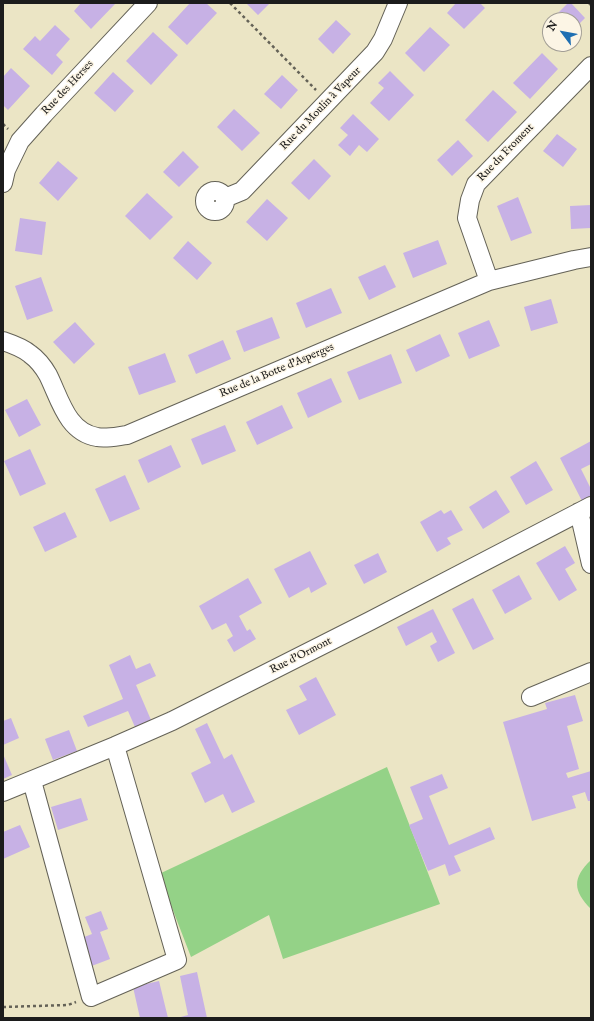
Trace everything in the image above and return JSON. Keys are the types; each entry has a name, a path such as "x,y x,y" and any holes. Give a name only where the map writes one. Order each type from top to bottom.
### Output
{"street":[{"name":"Rue des Herses","path":"3,183 6,170 20,141 148,3"},
{"name":"Rue du Moulin à Vapeur","path":"225,198 242,191 375,52 383,39 398,3"},
{"name":"Rue du Froment","path":"489,281 467,218 470,200 476,184 591,66"},
{"name":"Rue de la Botte d'Asperges","path":"3,341 26,351 39,363 47,375 70,420 79,429 88,435 98,438 110,437 127,434 489,281 591,257"},
{"path":"585,509 591,564"},
{"name":"Rue d'Ormont","path":"3,792 172,721 370,621 585,509"},
{"path":"531,697 591,672"},
{"path":"32,781 92,997 177,960 115,746"}],"path":[{"path":"230,3 327,102"},
{"path":"3,1007 68,1005 92,997"}],"green space":[{"path":"387,767 440,904 283,959 269,915 191,957 159,874"},
{"path":"591,860 591,909 581,896 577,884 580,873"}],"building":[{"path":"81,3 115,4 91,29 74,11"},
{"path":"190,3 206,3 217,13 187,45 168,27"},
{"path":"246,3 270,3 258,15"},
{"path":"456,3 480,3 485,8 464,29 447,13"},
{"path":"568,3 571,3 579,12 559,12"},
{"path":"336,20 351,34 333,54 318,39"},
{"path":"55,25 70,39 56,55 63,62 52,75 23,49 35,36 40,41"},
{"path":"430,27 450,45 424,72 405,53"},
{"path":"153,32 178,55 151,85 126,61"},
{"path":"542,53 558,69 530,99 513,83"},
{"path":"11,68 30,86 8,110 3,105 3,77"},
{"path":"390,71 414,95 389,121 370,103 384,88 378,83"},
{"path":"113,72 134,91 115,112 94,93"},
{"path":"282,75 298,90 281,109 264,94"},
{"path":"493,90 517,112 488,142 465,120"},
{"path":"234,109 260,133 242,151 217,127"},
{"path":"353,114 379,139 367,152 359,145 350,156 338,145 348,135 340,128"},
{"path":"557,134 577,149 563,167 543,151"},
{"path":"458,140 473,156 452,176 437,160"},
{"path":"183,151 199,167 179,187 163,172"},
{"path":"314,159 331,176 309,200 291,183"},
{"path":"58,161 78,178 58,201 39,183"},
{"path":"147,193 173,217 150,240 125,216"},
{"path":"518,197 532,233 511,241 497,206"},
{"path":"267,199 288,218 267,241 246,222"},
{"path":"591,205 591,228 571,229 570,206"},
{"path":"20,218 46,222 42,255 15,251"},
{"path":"438,240 447,264 413,278 403,253"},
{"path":"188,241 212,263 197,280 173,258"},
{"path":"385,265 396,287 369,300 358,277"},
{"path":"41,277 53,311 27,320 15,286"},
{"path":"331,288 342,313 306,328 296,303"},
{"path":"551,299 558,323 531,331 524,307"},
{"path":"272,317 280,338 244,352 236,331"},
{"path":"489,320 500,346 469,359 458,333"},
{"path":"75,322 95,344 74,364 53,342"},
{"path":"440,334 450,356 416,372 406,350"},
{"path":"223,340 231,359 196,374 188,355"},
{"path":"165,353 176,382 139,395 128,367"},
{"path":"391,354 402,383 359,400 347,372"},
{"path":"331,378 342,402 308,418 297,393"},
{"path":"27,399 41,425 19,437 5,410"},
{"path":"282,405 293,428 257,445 246,422"},
{"path":"225,425 236,451 202,465 191,439"},
{"path":"591,441 591,464 581,469 591,489 591,496 582,501 560,458"},
{"path":"171,445 181,467 148,483 138,460"},
{"path":"30,449 46,484 20,496 4,461"},
{"path":"536,461 553,490 526,505 510,477"},
{"path":"125,475 140,509 110,522 95,489"},
{"path":"496,490 510,512 483,529 469,507"},
{"path":"441,510 444,514 451,510 463,530 447,538 451,544 437,552 420,522"},
{"path":"65,512 77,537 45,552 33,527"},
{"path":"565,546 575,563 565,569 577,590 559,601 536,563"},
{"path":"310,551 327,584 311,593 309,587 289,598 274,569"},
{"path":"378,553 387,572 364,584 354,565"},
{"path":"519,575 532,599 505,614 492,590"},
{"path":"248,578 262,603 239,616 247,631 250,629 256,639 234,652 227,640 233,636 226,623 212,630 199,606"},
{"path":"473,598 494,639 473,650 452,609"},
{"path":"433,609 455,653 438,662 430,646 437,642 432,632 406,646 397,627"},
{"path":"130,655 136,669 150,663 156,676 136,685 151,720 135,727 128,711 88,727 83,716 123,699 109,665"},
{"path":"316,677 336,715 299,735 286,710 307,700 299,686"},
{"path":"575,695 583,721 567,726 579,769 566,773 568,778 591,771 591,801 588,801 585,792 572,796 576,808 532,821 503,722 547,709 545,703"},
{"path":"11,718 19,738 3,745 3,721"},
{"path":"207,723 224,759 232,754 255,802 232,813 223,794 205,803 191,773 211,763 195,729"},
{"path":"69,730 77,751 53,760 45,739"},
{"path":"3,754 12,775 3,779"},
{"path":"442,774 448,788 429,796 449,845 490,827 495,839 454,856 461,871 449,876 445,864 428,871 409,825 423,819 410,787"},
{"path":"81,798 88,820 58,830 51,807"},
{"path":"20,825 30,847 3,859 3,832"},
{"path":"101,911 108,929 100,932 110,959 89,967 79,939 92,934 85,917"},
{"path":"197,972 207,1018 177,1018 188,1015 180,976"},
{"path":"159,981 168,1018 140,1018 133,987"}]}
